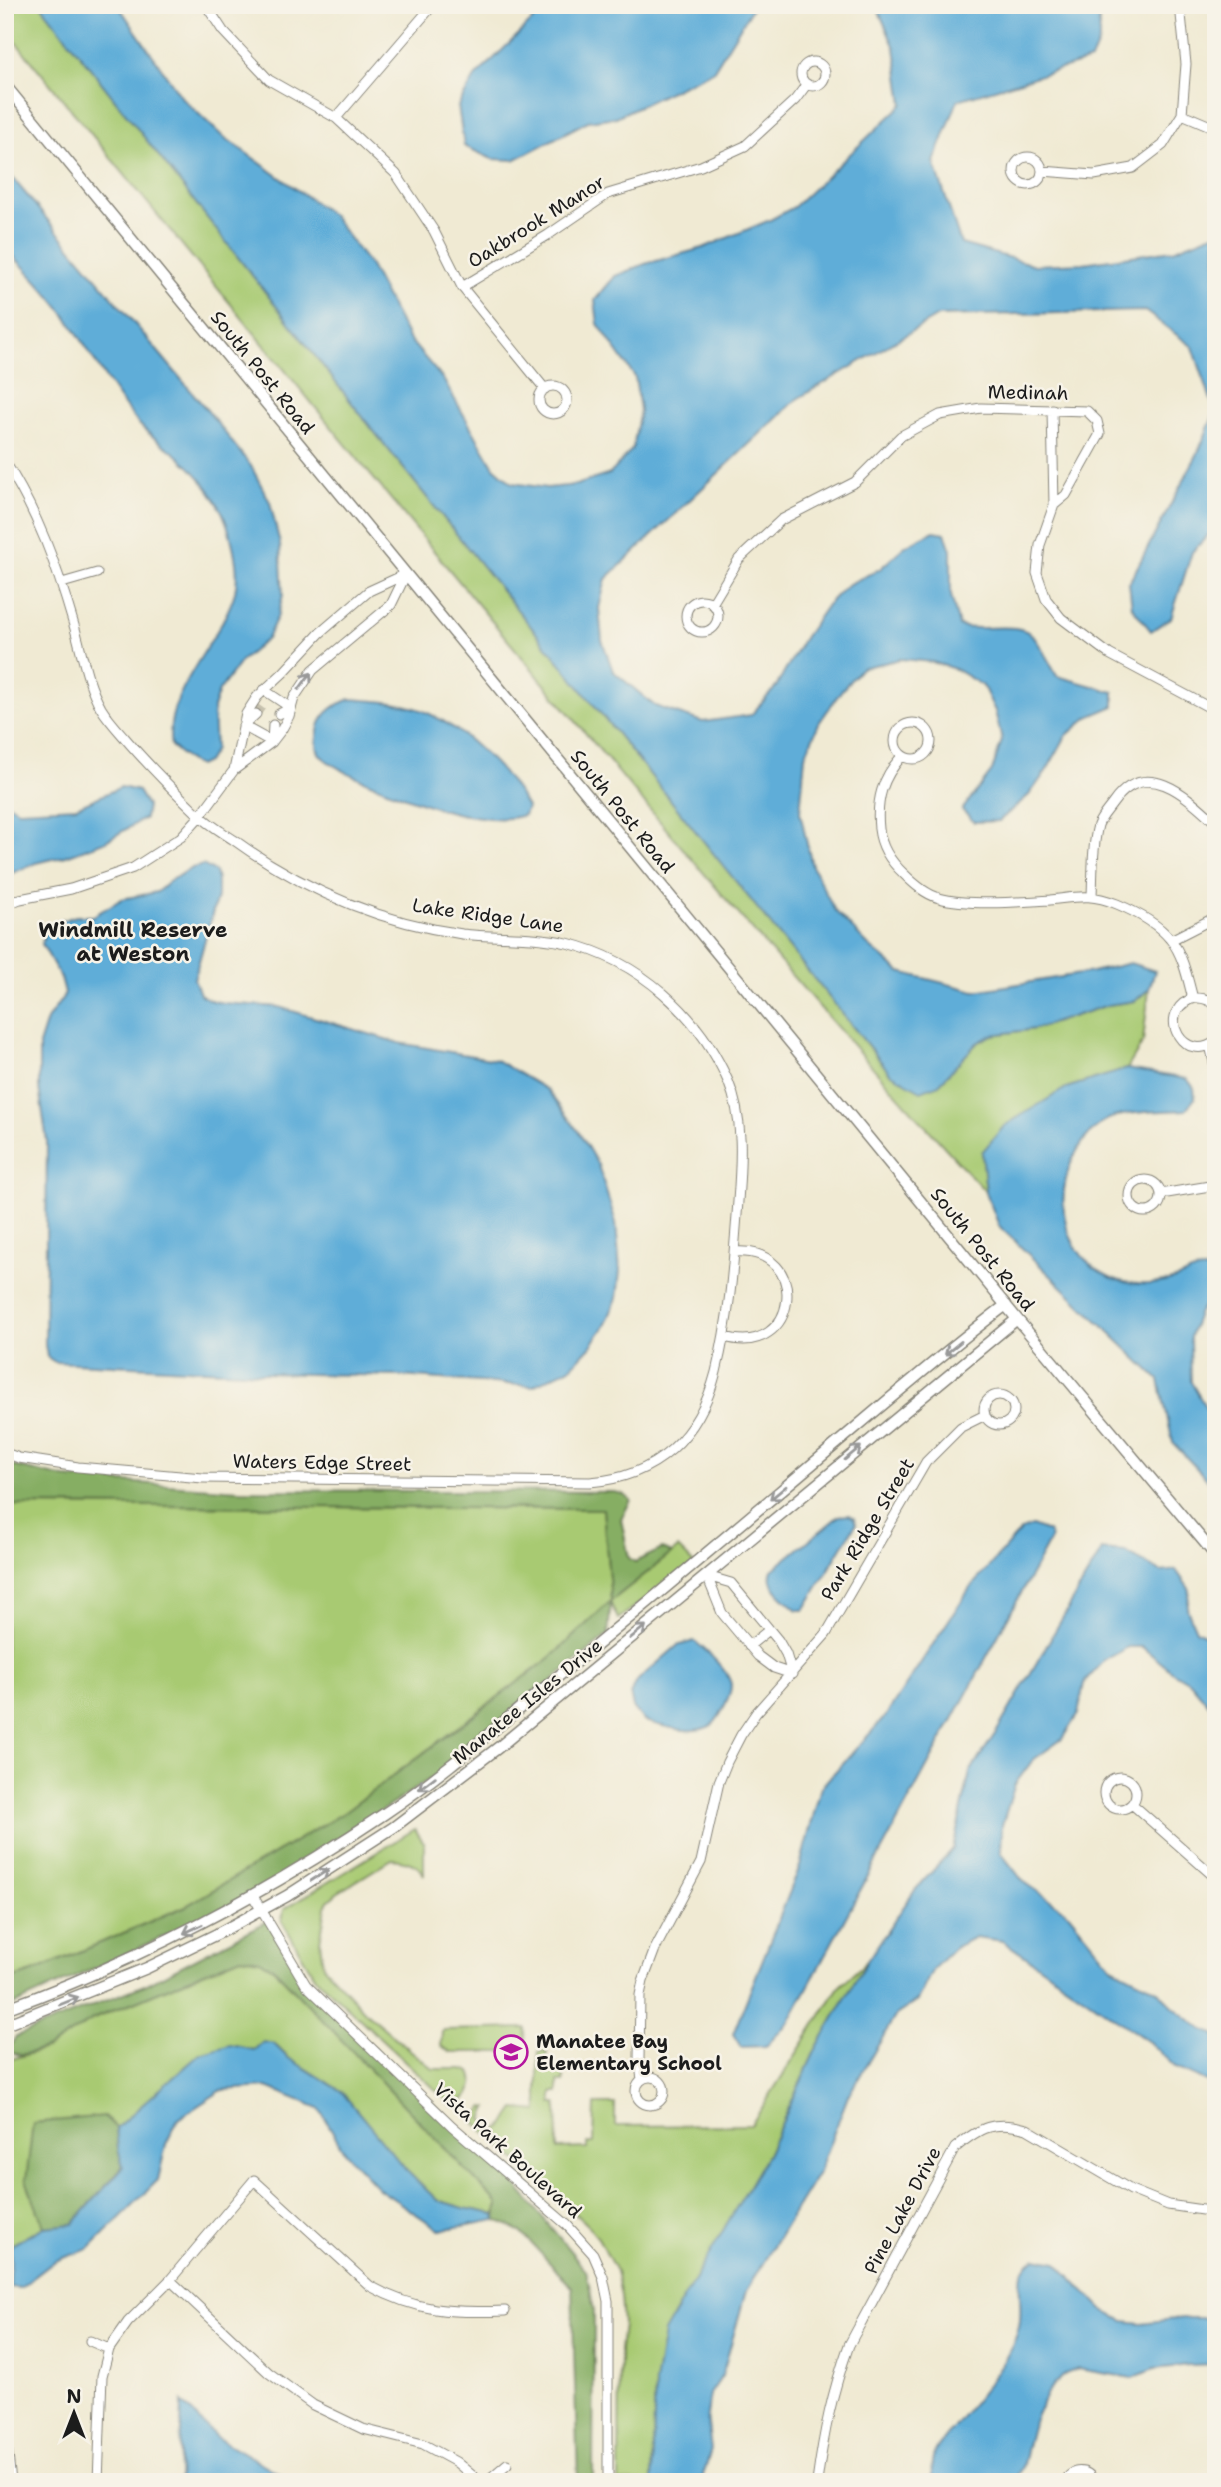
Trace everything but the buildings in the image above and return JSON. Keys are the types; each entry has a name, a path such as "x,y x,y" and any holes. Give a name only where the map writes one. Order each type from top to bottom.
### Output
{"street":[{"path":"205,5 223,31 269,80 336,118 396,174 435,231 462,287 545,389"},
{"path":"336,118 432,5"},
{"path":"1042,171 1094,175 1133,168 1163,145 1182,114 1186,64 1180,5"},
{"name":"Oakbrook Manor","path":"462,287 548,235 608,194 701,166 746,146 795,100 807,84"},
{"name":"South Post Road","path":"5,85 1006,1305 1216,1556"},
{"path":"1182,114 1215,127 1216,136"},
{"name":"Medinah","path":"712,604 739,559 781,520 855,482 901,436 940,415 982,408 1087,411 1097,421 1100,434 1066,495 1054,505 1040,545 1037,573 1046,599 1061,618 1109,654 1216,711"},
{"path":"1052,410 1054,505"},
{"name":"Lake Ridge Lane","path":"5,463 38,524 62,583 89,684 103,711 143,759 200,816 265,863 312,889 380,916 465,934 567,943 601,955 638,973 668,996 692,1023 729,1083 740,1134 734,1252 725,1337 711,1389 696,1422 670,1453 639,1472"},
{"path":"62,583 97,573"},
{"path":"234,770 246,714 264,690 320,633 369,591 406,573"},
{"path":"5,905 20,899 71,889 133,868 181,837 234,770 272,742 282,729 302,684 313,670 391,604 406,573"},
{"path":"263,704 264,690"},
{"path":"264,690 291,708"},
{"path":"279,714 291,708"},
{"path":"243,726 256,715"},
{"path":"910,723 924,727 931,739 928,752 915,760 902,756 894,744 898,730 910,723"},
{"path":"272,742 273,725"},
{"path":"243,726 272,742"},
{"path":"902,756 889,770 881,789 877,809 880,839 892,863 918,888 939,898 972,901 1004,902 1092,896 1140,915 1171,940 1185,970 1193,999"},
{"path":"1092,896 1093,859 1099,823 1122,790 1134,782 1147,779 1162,784 1198,806 1216,823"},
{"path":"1171,940 1216,917"},
{"path":"1216,1005 1204,999 1193,999 1179,1009 1174,1024 1182,1042 1191,1046 1213,1043 1216,1071"},
{"path":"1161,1194 1216,1185"},
{"path":"725,1337 745,1340 765,1335 780,1320 788,1301 785,1280 774,1263 755,1253 734,1252"},
{"name":"Manatee Isles Drive","path":"5,2009 83,1980 141,1954 253,1896 385,1814 499,1725 1006,1305"},
{"name":"Manatee Isles Drive","path":"5,2025 147,1968 261,1910 394,1827 510,1738 1017,1318"},
{"name":"Park Ridge Street","path":"642,2080 639,2060 640,1995 648,1966 701,1862 719,1782 727,1762 741,1735 757,1713 826,1634 926,1462 961,1427 985,1415"},
{"name":"Waters Edge Street","path":"5,1452 19,1458 78,1467 203,1478 590,1482 614,1480 639,1472"},
{"path":"694,1564 707,1576 722,1613 749,1646 774,1668 792,1674"},
{"path":"707,1576 731,1583 786,1654 792,1674"},
{"path":"749,1646 769,1630"},
{"path":"499,1725 510,1738"},
{"path":"1132,1804 1216,1878"},
{"name":"Vista Park Boulevard","path":"253,1896 306,1985 452,2126 567,2225 593,2254 603,2277 608,2301 608,2482"},
{"name":"Pine Lake Drive","path":"817,2482 824,2428 849,2345 955,2148 971,2134 995,2125 1009,2124 1027,2130 1131,2190 1168,2205 1216,2212"},
{"path":"97,2482 102,2376 109,2349 128,2322 170,2280 254,2180 370,2286 387,2295 418,2307 469,2312 505,2311"},
{"path":"170,2280 269,2373 313,2404 363,2428 423,2444 456,2462 480,2482"},
{"path":"90,2341 109,2349"},
{"path":"5,2427 11,2482"},
{"path":"486,2482 507,2464"},
{"path":"1065,2482 1070,2474 1080,2471 1089,2474 1095,2482"}],"green space":[{"path":"5,5 41,5 376,434 890,1073 939,1084 977,1043 992,1035 1035,1029 1108,1005 1135,1001 1149,989 1143,1042 1127,1069 1066,1088 982,1152 986,1192 737,912 373,477 5,29"},
{"path":"5,1464 65,1478 240,1490 614,1492 631,1500 621,1519 629,1558 635,1562 662,1549 672,1553 611,1601 603,1509 5,1505"},
{"path":"5,1505 603,1509 611,1601 678,1548 694,1564 618,1619 610,1602 550,1658 345,1812 186,1906 33,1972 5,1981"},
{"path":"611,1601 608,1635 445,1769 253,1896 5,2009 5,1981 33,1972 186,1906 345,1812 550,1658"},
{"path":"415,1829 424,1843 424,1875 415,1865 392,1859 327,1902 320,1941 323,1966 367,2014 433,2069 463,2069 471,2072 471,2090 466,2098 453,2106 314,1976 282,1921 284,1909"},
{"path":"268,1921 306,1985 506,2173 586,2270 594,2310 593,2482 578,2482 572,2287 520,2231 496,2220 498,2204 274,1969 260,1960 241,1957 93,2019 48,2048 21,2055 7,2052 16,2036 147,1984"},
{"path":"241,1957 260,1960 274,1969 498,2204 495,2214 437,2200 274,2044 254,2050 230,2045 123,2166 44,2227 11,2245 5,2232 5,2061 48,2048 93,2019"},
{"path":"867,1961 817,2047 655,2383 652,2482 619,2482 620,2350 623,2324 616,2271 598,2238 587,2225 476,2123 477,2116 484,2107 488,2108 483,2119 495,2131 502,2128 515,2109 538,2111 538,2052 547,2051 546,2059 558,2069 563,2069 564,2082 558,2082 558,2092 552,2092 552,2104 557,2104 558,2149 588,2148 588,2143 594,2143 595,2104 615,2104 615,2126 751,2125 839,1987"},
{"path":"525,2028 526,2048 515,2048 507,2052 451,2052 441,2046 444,2030"},
{"path":"104,2116 116,2128 123,2166 73,2224 44,2227 26,2180 33,2123"}],"water":[{"path":"41,5 118,5 182,98 220,134 332,215 370,266 408,338 443,379 494,467 512,483 547,488 576,485 610,474 633,448 640,410 635,377 598,324 595,300 615,276 645,264 703,248 794,207 903,104 895,48 876,5 1099,5 1099,41 1091,60 958,100 934,162 961,244 1035,265 1083,263 1173,250 1216,233 1216,527 1192,552 1171,618 1151,631 1132,607 1129,583 1197,455 1215,412 1193,347 1145,311 938,316 797,399 606,579 599,608 602,640 613,671 655,706 703,722 751,715 776,687 804,638 827,605 847,585 880,569 905,546 934,531 945,533 951,550 951,595 959,626 1009,627 1027,632 1034,637 1057,676 1114,692 1114,706 1088,717 1066,736 1029,795 999,821 974,822 962,810 992,771 1002,740 995,711 983,686 955,669 932,662 901,659 861,668 819,723 805,756 800,812 812,866 835,911 868,945 900,972 975,991 1092,972 1130,963 1155,971 1149,989 1135,1001 1108,1005 1035,1029 992,1035 977,1043 939,1084 921,1091 890,1073 376,434"},
{"path":"560,5 754,5 713,71 616,117 588,121 514,160 492,159 464,146 458,106 475,77 535,18"},
{"path":"5,169 207,410 251,466 270,502 280,544 283,595 278,615 267,639 241,661 219,691 213,708 215,749 207,762 199,766 171,746 171,726 175,706 184,687 218,630 235,592 237,571 227,523 205,484 183,460 140,425 118,397 59,307 5,247"},
{"path":"350,699 411,707 444,721 472,742 509,780 527,807 524,815 495,818 453,812 387,790 327,761 318,750 319,726 324,716 332,709"},
{"path":"121,787 138,791 147,806 145,818 104,842 66,856 36,863 5,876 5,802 18,810 76,807"},
{"path":"203,865 215,872 217,897 194,979 200,994 210,1000 224,1003 279,1007 399,1043 496,1060 547,1090 578,1131 598,1165 616,1223 620,1271 617,1298 605,1326 570,1368 533,1386 401,1376 262,1373 55,1362 47,1357 47,1141 39,1088 39,1045 47,1020 65,994 61,978 42,944 44,934 54,923 76,916 93,916 122,899 157,892 172,879"},
{"path":"1127,1069 1187,1079 1194,1088 1195,1098 1186,1110 1143,1112 1110,1118 1086,1138 1073,1158 1066,1180 1063,1202 1066,1225 1075,1246 1089,1264 1117,1280 1141,1284 1157,1283 1205,1270 1212,1270 1216,1276 1216,1286 1198,1314 1190,1337 1191,1382 1216,1425 1216,1489 1173,1443 1159,1380 999,1226 986,1192 982,1152 1004,1126 1066,1088"},
{"path":"849,1515 854,1518 856,1524 804,1610 797,1610 774,1587 771,1582 772,1570 839,1516"},
{"path":"1032,1526 1048,1532 1051,1538 789,2022 766,2046 741,2047 733,2034 800,1866 821,1787 885,1717 970,1588 1021,1530"},
{"path":"1102,1550 1125,1552 1161,1572 1176,1570 1190,1590 1187,1609 1196,1630 1216,1640 1216,1713 1191,1683 1142,1647 1128,1647 1104,1661 1084,1683 1078,1714 1062,1739 1033,1760 1015,1784 1002,1825 1001,1853 1023,1881 1067,1912 1112,1967 1156,1989 1202,2029 1216,2035 1216,2086 1176,2068 1149,2042 1003,1941 975,1937 954,1948 933,1969 917,2001 896,2015 848,2096 819,2171 746,2291 722,2376 710,2394 707,2416 711,2450 703,2475 704,2482 652,2482 655,2383 664,2332 768,2153 817,2047 867,1961 915,1890 953,1849 970,1772 997,1731"},
{"path":"694,1641 716,1661 730,1681 729,1695 718,1718 708,1727 692,1730 644,1721 633,1707 630,1694 638,1680 677,1646"},
{"path":"263,2042 274,2044 287,2057 341,2091 407,2171 437,2200 495,2214 496,2220 440,2230 379,2189 345,2153 319,2108 267,2087 222,2090 178,2119 166,2144 158,2180 89,2249 55,2261 20,2288 10,2287 11,2245 44,2227 73,2224 123,2167 116,2128 200,2054 230,2045 254,2050"},
{"path":"1036,2258 1056,2262 1105,2312 1124,2321 1141,2323 1183,2318 1216,2318 1216,2364 1154,2369 1132,2378 1078,2369 1065,2374 1046,2394 1032,2426 1022,2467 1013,2482 933,2482 932,2466 936,2450 1009,2353 1019,2326 1020,2280 1028,2265"},
{"path":"182,2402 216,2437 294,2482 179,2482"}],"tunnel":[{"path":"256,714 263,704"}],"place":[{"name":"Manatee Bay Elementary School","path":"511,2052"}],"district":[{"name":"Windmill Reserve at Weston","path":"133,942"}]}
